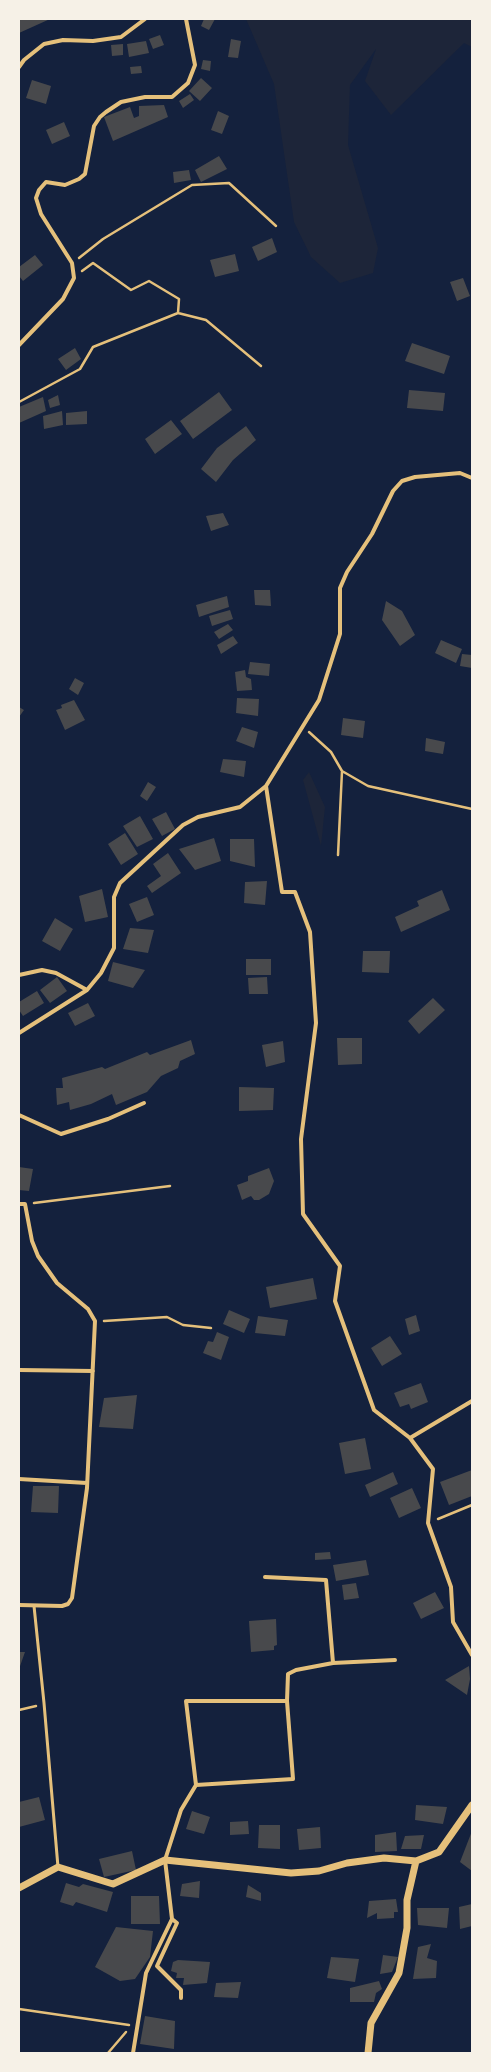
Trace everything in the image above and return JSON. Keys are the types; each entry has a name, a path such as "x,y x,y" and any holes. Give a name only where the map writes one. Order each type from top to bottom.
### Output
{"street":[{"path":"19,67 24,60 44,44 63,40 93,41 121,37 145,19"},
{"path":"19,345 63,299 74,278 72,263 41,214 36,198 39,190 46,182 65,185 79,180 85,174 94,126 100,117 106,112 121,102 145,97 172,97 188,83 195,65 186,19"},
{"path":"19,1032 87,990 101,973 114,948 114,897 120,883 184,825 198,817 240,807 266,786 319,700 340,634 340,588 347,572 372,534 393,491 402,481 415,477 460,473 472,478"},
{"path":"266,786 282,892 295,892 310,932 316,1023 301,1139 303,1214 340,1266 335,1301 374,1410 410,1438 433,1469 428,1523 451,1587 453,1622 472,1655"},
{"path":"19,975 42,970 56,973 87,990"},
{"path":"19,1115 61,1134 108,1119 144,1103"},
{"path":"19,1204 25,1204 32,1241 38,1256 57,1283 88,1309 94,1321 87,1483 72,1598 68,1604 62,1606 19,1605"},
{"path":"19,1370 93,1371"},
{"path":"410,1438 472,1401"},
{"path":"19,1479 87,1483"},
{"path":"265,1577 326,1580 333,1663"},
{"path":"196,1785 293,1779 287,1701 288,1674 296,1670 333,1663 395,1660"},
{"path":"134,2053 146,1973 172,1919 165,1860 181,1810 196,1785 186,1701 287,1701"},
{"path":"19,1888 58,1867 113,1884 165,1860 291,1873 319,1871 347,1863 384,1858 416,1861 438,1852 472,1805"},
{"path":"368,2053 371,2022 399,1973 407,1928 407,1900 416,1861"},
{"path":"172,1919 177,1923 157,1966 181,1990 181,1998"}],"lane":[{"path":"34,1606 58,1867"}],"path":[{"path":"72,263 103,238 192,185 230,183 276,226"},
{"path":"74,278 93,262 131,290 149,281 179,299 178,312"},
{"path":"19,402 80,369 93,348 178,312 206,320 261,366"},
{"path":"303,726 331,752 342,771 368,786 472,809"},
{"path":"338,855 342,771"},
{"path":"25,1204 170,1186"},
{"path":"94,1321 167,1317 184,1325 211,1328"},
{"path":"428,1523 472,1505"},
{"path":"19,1710 44,1703"},
{"path":"19,2009 138,2026"},
{"path":"108,2053 127,2032"}],"shaded area":[{"path":"246,19 472,19 472,47 464,43 391,115 365,81 376,49 350,85 348,145 378,248 373,273 340,283 311,257 294,222 274,84"},
{"path":"309,772 325,807 321,846 303,780"}],"building":[{"path":"19,19 50,19 19,33"},
{"path":"204,19 215,19 209,30 201,26"},
{"path":"160,35 164,45 153,49 149,39"},
{"path":"231,39 241,41 238,58 228,57"},
{"path":"146,41 149,53 129,57 127,44"},
{"path":"123,44 123,55 112,56 111,45"},
{"path":"203,60 211,61 210,71 201,69"},
{"path":"141,66 142,73 131,74 130,67"},
{"path":"201,78 212,88 200,101 189,91"},
{"path":"32,80 51,86 46,104 26,98"},
{"path":"190,94 194,100 183,108 179,101"},
{"path":"164,105 168,117 113,141 104,117 130,107 134,118 139,116 139,106"},
{"path":"218,111 229,116 222,134 211,130"},
{"path":"64,122 70,136 52,144 46,130"},
{"path":"219,156 227,169 201,182 195,170"},
{"path":"189,170 191,180 174,183 173,172"},
{"path":"272,238 277,252 258,261 252,247"},
{"path":"235,254 239,271 215,277 210,260"},
{"path":"35,255 43,265 23,281 19,276 19,267"},
{"path":"463,278 470,296 457,301 450,282"},
{"path":"412,343 450,356 444,374 405,361"},
{"path":"75,348 81,359 66,370 58,359"},
{"path":"409,390 445,393 443,411 407,408"},
{"path":"219,392 232,410 193,439 180,421"},
{"path":"58,395 60,405 50,408 48,400"},
{"path":"43,397 46,411 19,423 19,407"},
{"path":"62,411 63,425 44,429 43,416"},
{"path":"87,411 87,424 66,425 66,413"},
{"path":"171,420 182,434 155,454 145,439"},
{"path":"246,426 256,440 233,460 216,482 201,469 217,448"},
{"path":"223,513 229,525 211,531 206,516"},
{"path":"254,590 270,590 271,606 255,605"},
{"path":"227,596 229,607 199,617 196,605"},
{"path":"386,601 402,611 415,635 400,646 382,620"},
{"path":"230,610 233,619 212,626 209,616"},
{"path":"228,624 233,630 219,639 214,632"},
{"path":"233,636 238,643 221,654 217,645"},
{"path":"441,640 462,649 456,663 435,653"},
{"path":"462,654 472,655 472,668 460,666"},
{"path":"250,662 270,664 269,676 248,674"},
{"path":"245,670 246,677 251,679 252,690 237,691 235,672"},
{"path":"75,678 84,683 78,695 69,689"},
{"path":"237,698 259,699 258,716 236,713"},
{"path":"74,700 85,720 65,730 56,710 62,708 61,705"},
{"path":"19,707 24,710 19,717"},
{"path":"343,718 365,721 363,738 341,735"},
{"path":"242,727 258,732 254,748 236,741"},
{"path":"426,738 445,742 443,754 425,751"},
{"path":"223,759 246,761 244,777 220,772"},
{"path":"148,782 156,787 147,801 140,796"},
{"path":"166,812 175,829 162,836 152,819"},
{"path":"140,816 153,839 137,847 123,826"},
{"path":"125,833 138,854 121,865 108,844"},
{"path":"214,838 221,861 195,870 179,849"},
{"path":"230,839 254,839 255,867 230,861"},
{"path":"168,853 181,873 152,893 147,886 161,876 153,864"},
{"path":"267,881 265,905 244,903 245,882"},
{"path":"102,889 108,917 85,922 79,896"},
{"path":"442,890 450,910 401,932 395,917 419,906 417,901"},
{"path":"147,897 154,915 137,922 129,904"},
{"path":"55,918 73,929 60,951 42,941"},
{"path":"130,928 154,930 148,953 123,949"},
{"path":"363,951 390,951 389,973 362,972"},
{"path":"246,959 271,959 271,975 246,975"},
{"path":"113,962 145,970 133,988 108,981"},
{"path":"57,977 67,991 50,1003 40,990"},
{"path":"267,977 268,994 249,994 248,978"},
{"path":"37,991 44,1003 23,1016 19,1010 19,1002"},
{"path":"433,998 445,1010 419,1034 408,1021"},
{"path":"88,1003 95,1016 75,1026 68,1013"},
{"path":"337,1038 362,1038 362,1064 338,1065"},
{"path":"191,1040 195,1054 180,1061 178,1068 161,1076 147,1092 116,1105 112,1094 91,1104 70,1110 69,1102 57,1105 56,1088 63,1088 62,1078 102,1067 105,1069 147,1052 150,1055"},
{"path":"283,1041 285,1062 266,1067 262,1045"},
{"path":"239,1087 274,1088 273,1110 239,1111"},
{"path":"19,1167 33,1169 29,1191 19,1190"},
{"path":"269,1168 274,1181 269,1194 259,1200 254,1200 251,1196 242,1200 237,1185 248,1181 248,1176"},
{"path":"313,1278 317,1299 270,1308 266,1287"},
{"path":"229,1310 250,1319 244,1333 223,1324"},
{"path":"416,1315 420,1331 409,1335 405,1319"},
{"path":"258,1316 288,1320 285,1336 255,1333"},
{"path":"217,1332 229,1337 221,1360 203,1353 208,1341 213,1342"},
{"path":"390,1336 402,1354 382,1366 371,1348"},
{"path":"421,1383 428,1402 411,1409 409,1404 400,1407 394,1393"},
{"path":"137,1395 133,1429 99,1427 104,1398"},
{"path":"365,1438 371,1469 345,1474 339,1443"},
{"path":"472,1470 472,1496 449,1505 440,1482"},
{"path":"393,1472 398,1484 370,1497 365,1485"},
{"path":"33,1486 59,1486 58,1513 31,1512"},
{"path":"412,1488 421,1508 399,1518 390,1498"},
{"path":"330,1552 331,1559 315,1560 315,1553"},
{"path":"366,1560 369,1575 336,1581 333,1565"},
{"path":"356,1583 359,1598 344,1600 342,1585"},
{"path":"435,1592 444,1608 421,1619 413,1603"},
{"path":"276,1619 277,1645 274,1646 274,1650 251,1652 249,1621"},
{"path":"19,1652 25,1652 19,1669"},
{"path":"469,1666 470,1679 467,1695 445,1680"},
{"path":"39,1797 45,1820 19,1827 19,1802"},
{"path":"416,1805 447,1807 443,1824 415,1820"},
{"path":"192,1811 210,1817 204,1834 186,1829"},
{"path":"248,1821 249,1834 230,1835 230,1822"},
{"path":"259,1825 280,1825 280,1849 258,1848"},
{"path":"320,1827 321,1848 299,1850 297,1829"},
{"path":"472,1831 472,1871 460,1862"},
{"path":"396,1832 397,1851 375,1852 375,1835"},
{"path":"424,1835 421,1849 401,1849 405,1836"},
{"path":"132,1851 136,1870 104,1877 99,1859"},
{"path":"200,1881 199,1898 180,1896 182,1884"},
{"path":"66,1883 79,1887 83,1884 113,1892 107,1912 76,1902 73,1906 60,1902"},
{"path":"248,1885 261,1893 261,1901 246,1897"},
{"path":"131,1896 159,1896 160,1924 131,1924"},
{"path":"396,1899 398,1912 394,1912 394,1918 377,1919 377,1913 367,1918 369,1901"},
{"path":"472,1904 472,1926 460,1929 459,1907"},
{"path":"417,1908 449,1908 447,1928 418,1925"},
{"path":"116,1927 153,1931 150,1957 135,1979 120,1981 95,1967"},
{"path":"431,1944 427,1958 437,1961 436,1978 413,1979 418,1947"},
{"path":"383,1955 398,1957 392,1972 380,1974"},
{"path":"331,1957 359,1959 355,1982 327,1978"},
{"path":"178,1960 210,1962 207,1983 183,1985 184,1978 176,1978 177,1973 171,1971 173,1962"},
{"path":"379,1981 382,1989 376,1993 374,2002 350,2002 350,1988"},
{"path":"241,1982 238,1998 214,1997 216,1983"},
{"path":"145,2016 175,2021 174,2049 140,2044"}]}
